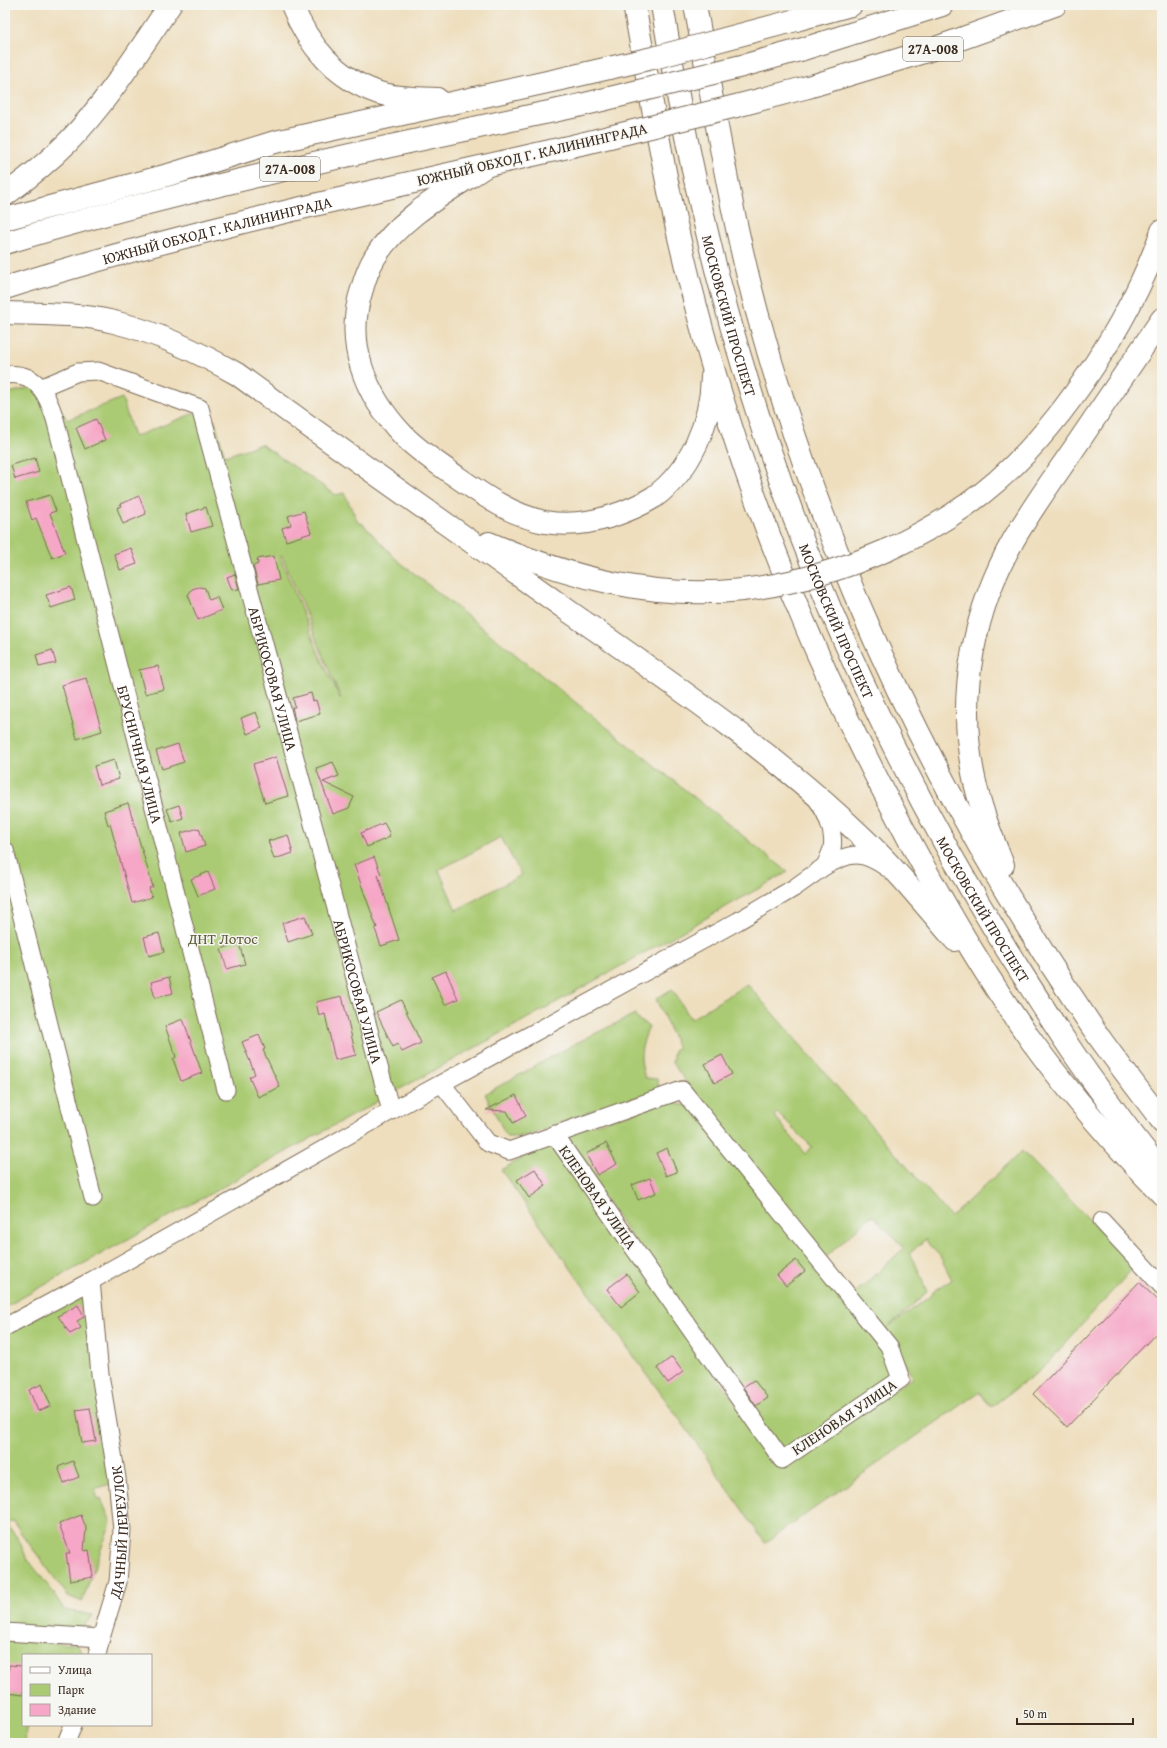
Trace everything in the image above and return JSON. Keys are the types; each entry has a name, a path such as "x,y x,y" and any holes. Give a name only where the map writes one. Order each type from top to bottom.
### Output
{"highway":[{"path":"5,196 68,142 109,92 170,5"},
{"path":"292,5 304,31 320,53 339,72 365,87 381,93 408,98 465,101"},
{"path":"634,5 665,176 681,248 712,362 741,455 768,533 798,610 834,692 915,851 958,925 1031,1040 1084,1109 1162,1194"},
{"name":"МОСКОВСКИЙ ПРОСПЕКТ","path":"662,5 689,150 718,278 750,389 775,467 827,601 855,666 892,744 920,800 968,886 1058,1029 1109,1104 1162,1172"},
{"name":"МОСКОВСКИЙ ПРОСПЕКТ","path":"695,5 744,261 774,370 804,460 855,593 921,738 979,844 1036,940 1100,1038 1162,1121"},
{"path":"5,219 175,173 275,142 465,101 657,57 851,5"},
{"name":"27А-008","path":"5,243 51,229 197,190 372,150 577,106 742,66 800,50 942,5"},
{"name":"ЮЖНЫЙ ОБХОД Г. КАЛИНИНГРАДА","path":"5,288 161,242 269,215 585,143 808,87 927,51 1055,5"},
{"path":"486,166 423,208 389,240 375,258 365,278 358,299 355,321 357,355 366,377 385,414 404,436 428,456 475,490 522,515 544,522 567,524 603,518 639,506 655,496 684,466 706,423 711,397 712,362"},
{"path":"454,529 508,552 561,571 602,582 646,589 693,592 742,590 766,587 831,571 862,561 931,528 996,481 1025,453 1051,423 1073,394 1117,328 1145,273 1162,231"},
{"path":"5,314 61,314 113,321 157,334 198,352 237,374 661,677 753,745 811,791 863,838 902,879 1000,992"},
{"path":"1036,940 994,842 982,808 973,773 968,736 967,702 970,666 975,636 984,603 1014,538 1162,320"}],"street":[{"name":"АБРИКОСОВАЯ УЛИЦА","path":"40,388 78,372 98,371 200,408 391,1112"},
{"path":"5,375 21,375 30,379 40,388"},
{"name":"БРУСНИЧНАЯ УЛИЦА","path":"40,388 51,405 56,419 226,1090"},
{"path":"811,791 825,811 831,828 832,848 825,866"},
{"path":"5,850 93,1198"},
{"path":"5,1327 91,1281 391,1112 738,921 794,888 825,866 843,856 860,855 875,859 902,879"},
{"name":"КЛЕНОВАЯ УЛИЦА","path":"442,1084 488,1143 509,1151 554,1134 682,1090 889,1346 900,1379 782,1460 554,1134"},
{"path":"1102,1221 1162,1286"},
{"name":"ДАЧНЫЙ ПЕРЕУЛОК","path":"91,1281 100,1374 117,1478 122,1530 118,1582 97,1654"},
{"path":"5,1632 101,1638"},
{"path":"66,1743 73,1726"}],"green space":[{"name":"ДНТ Лотос","path":"45,384 67,420 122,398 134,437 197,412 215,421 225,456 261,444 336,495 344,493 359,524 362,523 396,559 788,872 489,1040 5,1307 5,394","holes":["282,556 341,699 341,700 320,656 280,557","501,837 521,875 456,910 439,870"]},
{"path":"747,984 951,1217 1022,1151 1135,1266 1042,1369 991,1407 979,1392 765,1543 693,1438 501,1170 549,1143 558,1149 778,1464 872,1402 913,1378 899,1352 853,1295 904,1248 872,1215 824,1259 764,1186 672,1063 674,1050 678,1048 656,999 672,989 691,1019","holes":["777,1112 812,1147 805,1154 774,1115","926,1239 929,1245 940,1256 952,1280 936,1289 929,1297 888,1327 927,1292 914,1260 909,1254"]},
{"path":"635,1014 637,1019 649,1026 641,1052 645,1078 657,1079 660,1091 602,1107 536,1133 517,1137 507,1137 485,1094 578,1042"},
{"path":"675,1100 678,1104 693,1107 886,1348 895,1373 791,1449 778,1449 565,1141 565,1133"},
{"path":"82,1293 87,1298 113,1483 95,1489 98,1500 101,1499 111,1522 82,1602 68,1596 21,1533 14,1521 6,1523 19,1540 26,1557 53,1592 64,1610 93,1615 80,1629 5,1629 5,1334"},
{"path":"5,1641 77,1644 82,1654 22,1654 22,1726 27,1726 24,1743 5,1743"}],"building":[{"path":"96,419 105,440 85,449 76,428"},
{"path":"35,458 39,472 15,479 11,465"},
{"path":"50,495 56,511 50,513 65,553 52,558 36,518 32,520 26,502"},
{"path":"139,496 146,514 123,524 117,508 121,506 120,504"},
{"path":"206,507 212,526 191,532 186,514"},
{"path":"304,511 311,533 286,541 282,528 291,525 288,516"},
{"path":"131,548 137,564 120,570 114,554"},
{"path":"274,556 279,580 258,584 253,566 258,564 257,559"},
{"path":"235,574 239,589 232,590 227,577"},
{"path":"71,587 75,600 51,608 46,595"},
{"path":"199,587 205,588 209,600 217,597 222,610 198,620 188,595 192,589"},
{"path":"52,650 56,663 39,667 36,655"},
{"path":"158,666 164,689 145,694 139,670"},
{"path":"86,678 102,731 77,739 62,685"},
{"path":"311,693 313,701 316,700 320,714 295,721 292,707 295,707 293,698"},
{"path":"256,712 262,728 247,734 241,718"},
{"path":"178,744 184,762 162,769 156,751"},
{"path":"276,757 288,796 265,803 253,764"},
{"path":"114,760 119,779 99,785 94,766"},
{"path":"333,762 339,776 323,782 354,797 349,808 333,814 316,768"},
{"path":"128,803 153,887 149,888 152,897 132,903 110,824 108,825 104,811"},
{"path":"179,805 183,818 172,822 167,809"},
{"path":"384,823 390,837 367,847 361,833"},
{"path":"199,828 205,846 186,852 181,833"},
{"path":"288,835 293,853 274,859 268,841"},
{"path":"374,857 381,874 378,875 399,940 381,946 375,929 377,928 354,865"},
{"path":"208,872 215,889 198,896 191,879"},
{"path":"305,916 312,934 288,942 282,923"},
{"path":"159,933 164,952 149,956 144,937"},
{"path":"239,943 245,964 227,969 221,949"},
{"path":"446,971 458,999 445,1005 432,977"},
{"path":"169,977 173,993 155,998 151,982"},
{"path":"342,996 356,1055 335,1060 325,1014 319,1016 316,1002"},
{"path":"401,1000 421,1043 402,1052 398,1044 393,1047 376,1012"},
{"path":"183,1019 202,1073 181,1081 173,1059 176,1057 165,1026"},
{"path":"259,1035 265,1049 263,1050 280,1087 258,1097 249,1077 255,1074 242,1042"},
{"path":"722,1055 732,1074 715,1083 705,1064"},
{"path":"516,1095 526,1116 513,1123 507,1111 486,1110"},
{"path":"606,1143 617,1164 597,1175 586,1154"},
{"path":"667,1148 677,1172 666,1176 656,1153"},
{"path":"535,1169 546,1186 529,1198 517,1180"},
{"path":"650,1178 656,1193 638,1200 632,1185"},
{"path":"796,1260 805,1271 786,1286 777,1275"},
{"path":"627,1274 640,1292 621,1307 607,1289"},
{"path":"1139,1282 1162,1304 1162,1327 1067,1427 1033,1394"},
{"path":"78,1305 84,1317 77,1321 81,1328 70,1334 58,1316"},
{"path":"672,1357 683,1372 668,1383 657,1368"},
{"path":"754,1380 768,1398 756,1406 743,1387"},
{"path":"42,1384 51,1406 38,1411 29,1390"},
{"path":"90,1408 96,1441 82,1443 76,1410"},
{"path":"73,1461 79,1477 64,1483 58,1467"},
{"path":"81,1515 86,1528 84,1551 89,1550 93,1577 70,1581 66,1553 70,1553 59,1524"},
{"path":"9,1665 22,1666 22,1695 6,1693"}]}
